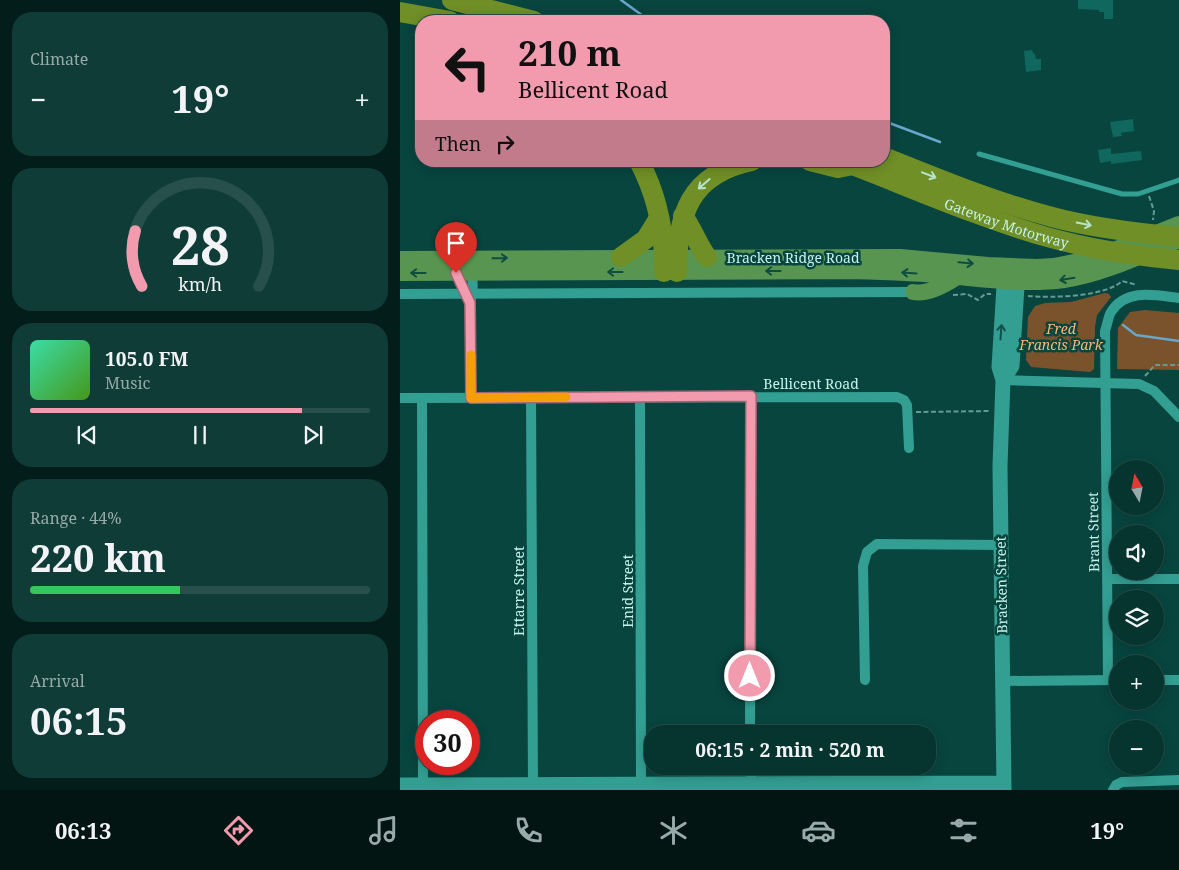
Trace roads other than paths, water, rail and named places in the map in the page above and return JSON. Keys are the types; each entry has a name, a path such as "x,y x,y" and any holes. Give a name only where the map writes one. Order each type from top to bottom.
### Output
{"highway":[{"path":"452,0 511,15"},
{"path":"400,12 417,15"},
{"name":"Gateway Motorway","path":"890,159 1015,206 1054,217 1128,232 1179,239"},
{"path":"642,167 653,194 671,264"},
{"path":"671,264 683,216 697,191 708,180 732,167"},
{"name":"Gateway Motorway","path":"858,167 998,222 1050,238 1084,246 1173,259"},
{"path":"683,216 691,226 697,243 707,257"},
{"path":"622,257 646,239 659,218"}],"main road":[{"name":"Bracken Ridge Road","path":"400,273 622,257 671,264 707,257 900,256 1008,278 1094,258 1179,224"},
{"name":"Bracken Ridge Road","path":"400,259 462,268 671,264 889,272 1048,281 1082,276 1114,267 1179,239"},
{"path":"913,292 926,292 947,284 957,277"}],"street":[{"path":"462,268 473,281 469,297"},
{"path":"462,268 469,297 471,398"},
{"name":"Bracken Street","path":"1004,786 1000,431 1003,380 1012,366 1008,278"},
{"path":"400,294 469,297 913,292"},
{"name":"Brant Street","path":"1112,655 1107,579 1105,331 1110,313 1124,299 1142,294 1179,298"},
{"path":"1003,380 1130,384 1147,387 1161,398 1179,417"},
{"path":"750,725 751,396"},
{"name":"Enid Street","path":"640,397 641,784"},
{"name":"Bellicent Road","path":"400,398 897,397 904,400 907,406 909,448"},
{"path":"422,398 423,785"},
{"name":"Ettarre Street","path":"530,398 533,785"},
{"path":"865,680 863,566 867,552 877,544 1000,545"},
{"path":"1107,579 1179,579"},
{"path":"1003,681 1109,680"},
{"path":"1164,680 1179,680"},
{"path":"751,775 751,784"},
{"path":"1113,784 1129,781 1179,780"},
{"path":"400,785 751,784 1004,786"}],"lane":[{"path":"979,154 1122,194 1138,194 1179,180"}],"waterway":[{"path":"621,0 642,15"},
{"path":"890,123 940,142"},
{"path":"1123,325 1136,335 1179,341"}],"park label":[{"name":"Fred Francis Park","path":"1061,336"}]}
